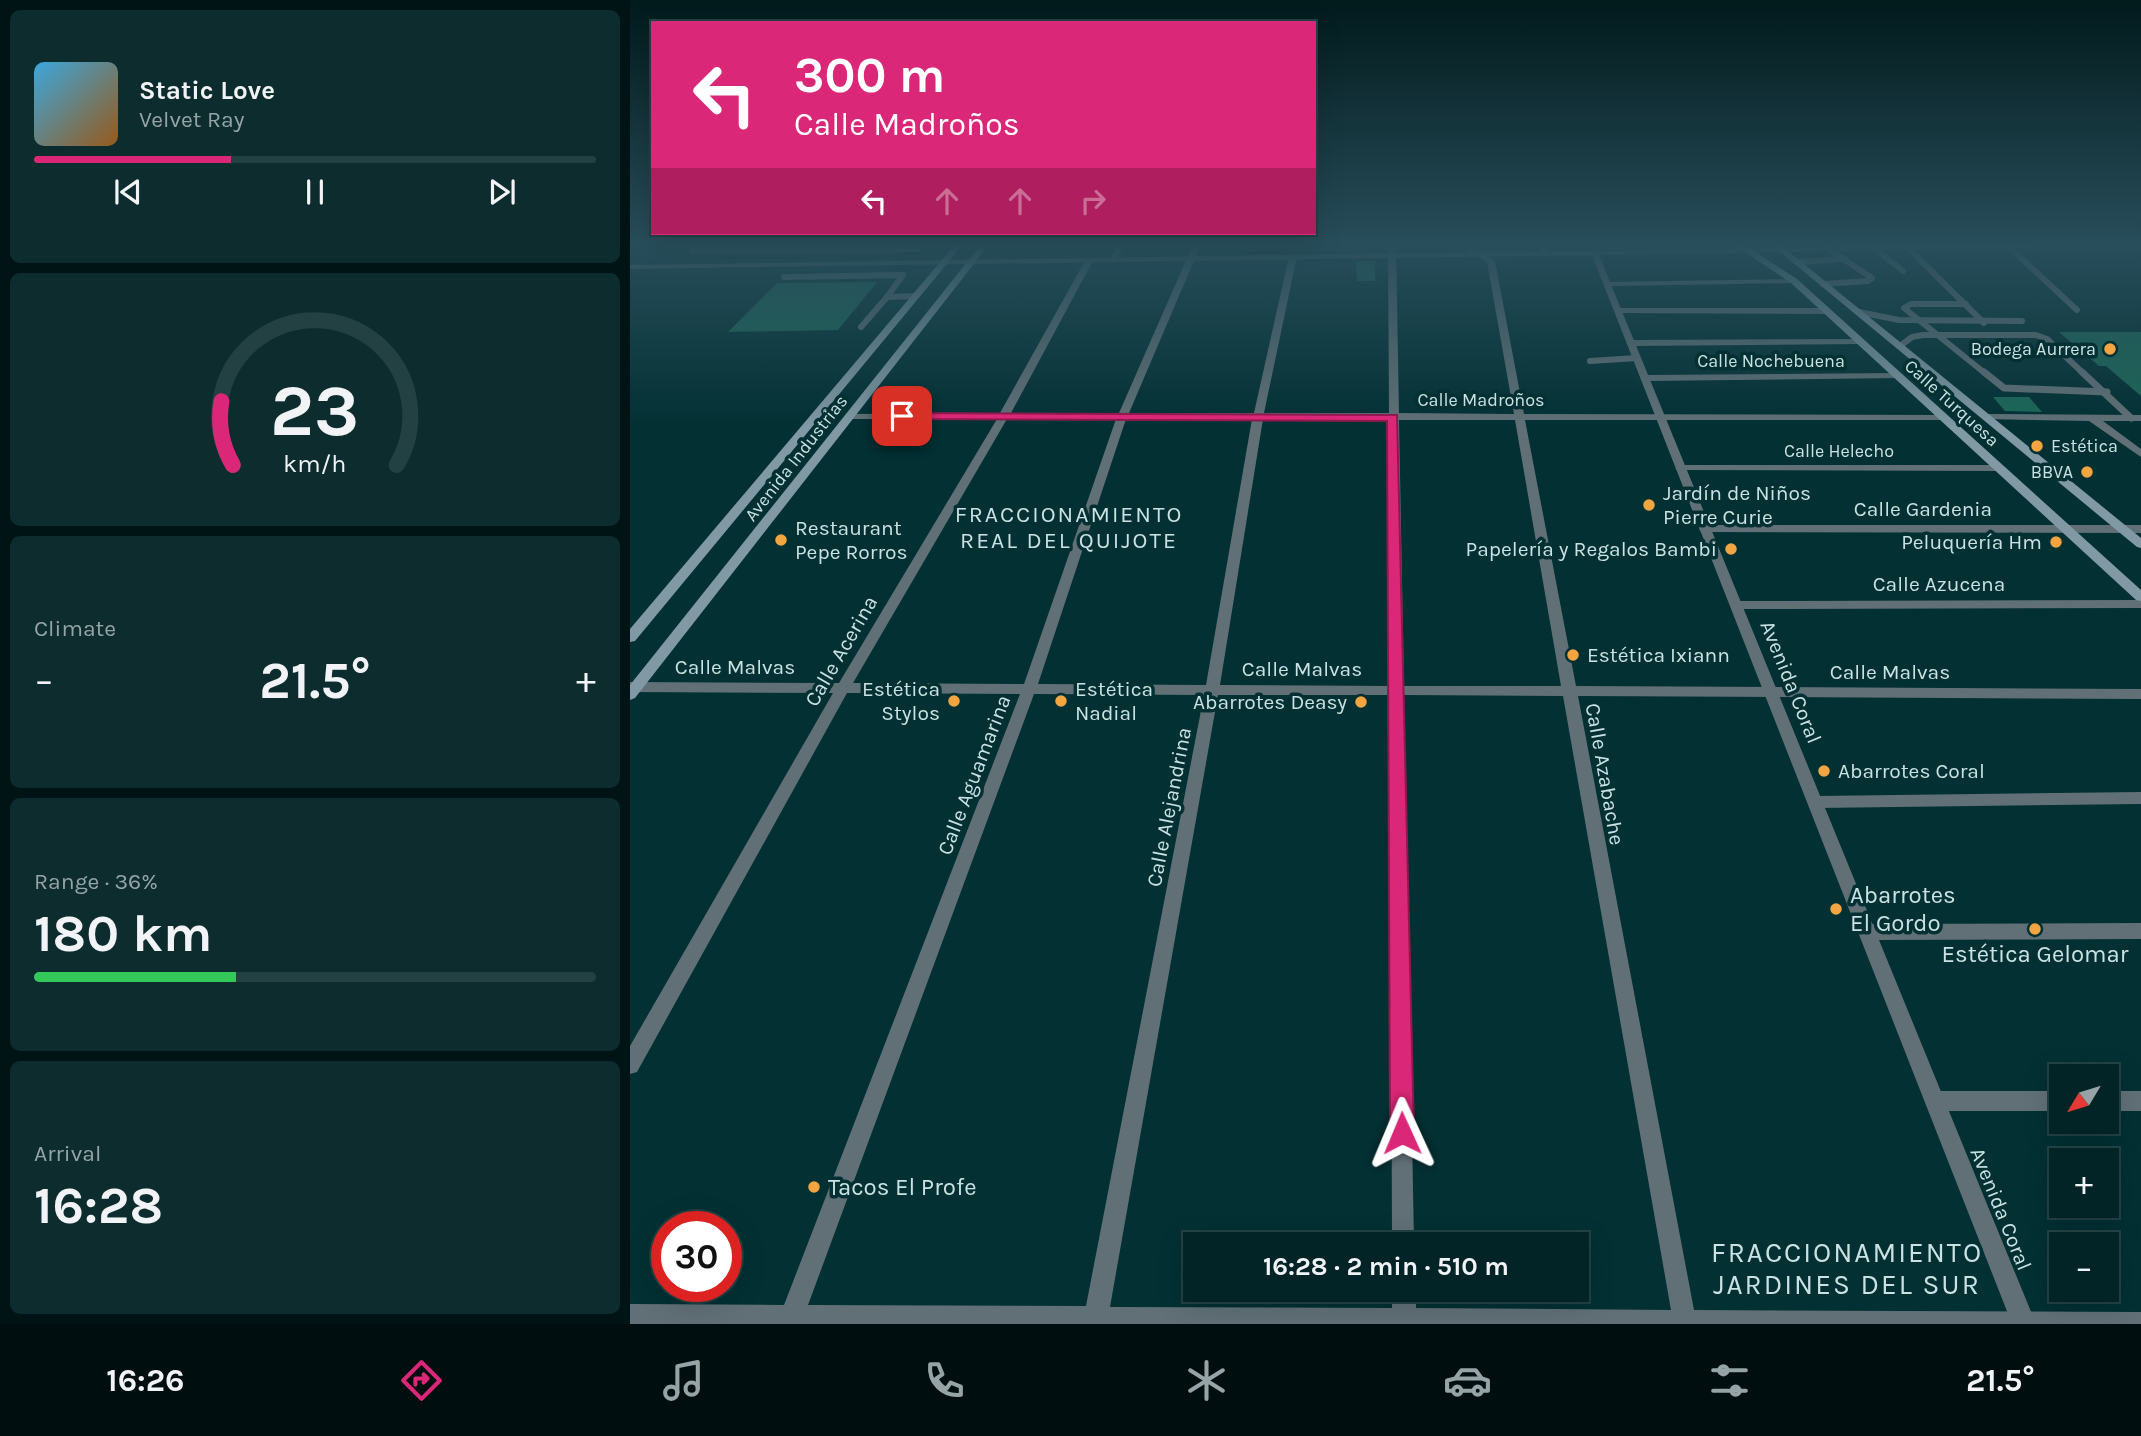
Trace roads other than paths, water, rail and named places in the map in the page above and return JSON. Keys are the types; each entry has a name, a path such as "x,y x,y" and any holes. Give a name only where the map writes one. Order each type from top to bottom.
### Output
{"main road":[{"name":"Avenida Industrias","path":"630,638 909,304"},
{"name":"Avenida Industrias","path":"632,690 939,304"},
{"name":"Calle Turquesa","path":"1818,304 2141,597"},
{"name":"Calle Turquesa","path":"1848,304 2141,544"}],"street":[{"name":"Calle Acerina","path":"630,1065 844,688 1004,416 1065,304"},
{"name":"Calle Aguamarina","path":"790,1321 1029,689 1122,417 1171,304"},
{"name":"Calle Alejandrina","path":"1095,1322 1212,690 1258,417 1283,304"},
{"path":"1392,304 1403,1232"},
{"name":"Calle Azabache","path":"1499,304 1685,1323"},
{"name":"Avenida Coral","path":"1615,304 2024,1324"},
{"path":"1618,311 1826,311"},
{"path":"1634,350 1859,341"},
{"name":"Calle Nochebuena","path":"1645,378 1897,376"},
{"name":"Calle Madroños","path":"851,416 1942,417"},
{"path":"1988,417 2136,418"},
{"path":"2092,418 2141,454"},
{"name":"Calle Helecho","path":"1681,468 1998,468"},
{"name":"Calle Gardenia","path":"1705,529 2141,529"},
{"name":"Calle Azucena","path":"1738,605 2141,604"},
{"name":"Calle Malvas","path":"632,690 844,688 2141,694"},
{"path":"1816,802 2141,798"},
{"path":"1867,932 2141,931"},
{"path":"1935,1101 2049,1101"},
{"path":"2119,1101 2141,1101"},
{"path":"1404,1302 1404,1322"},
{"path":"630,1316 790,1321 2141,1324"}],"lane":[{"path":"860,327 881,304"},
{"path":"1995,335 1966,304 1905,305 1919,320 2004,388 2107,392"},
{"path":"2070,304 2077,310"},
{"path":"1859,313 1889,319 2022,321"},
{"path":"1900,346 1912,337 1937,335 2036,335 2047,338 2136,418"},
{"path":"1590,361 1634,350"}],"place":[{"name":"Bodega Aurrera","path":"2110,349"},
{"name":"Estética","path":"2037,446"},
{"name":"BBVA","path":"2087,472"},
{"name":"Jardín de Niños Pierre Curie","path":"1649,505"},
{"name":"Restaurant Pepe Rorros","path":"781,540"},
{"name":"Peluquería Hm","path":"2056,542"},
{"name":"Papelería y Regalos Bambi","path":"1731,549"},
{"name":"Estética Ixiann","path":"1573,655"},
{"name":"Estética Stylos","path":"954,701"},
{"name":"Estética Nadial","path":"1061,701"},
{"name":"Abarrotes Deasy","path":"1361,702"},
{"name":"Abarrotes Coral","path":"1824,771"},
{"name":"Abarrotes El Gordo","path":"1836,909"},
{"name":"Estética Gelomar","path":"2035,929"},
{"name":"Tacos El Profe","path":"814,1187"}],"district":[{"name":"FRACCIONAMIENTO REAL DEL QUIJOTE","path":"1069,527"},
{"name":"FRACCIONAMIENTO JARDINES DEL SUR","path":"1847,1268"}]}
